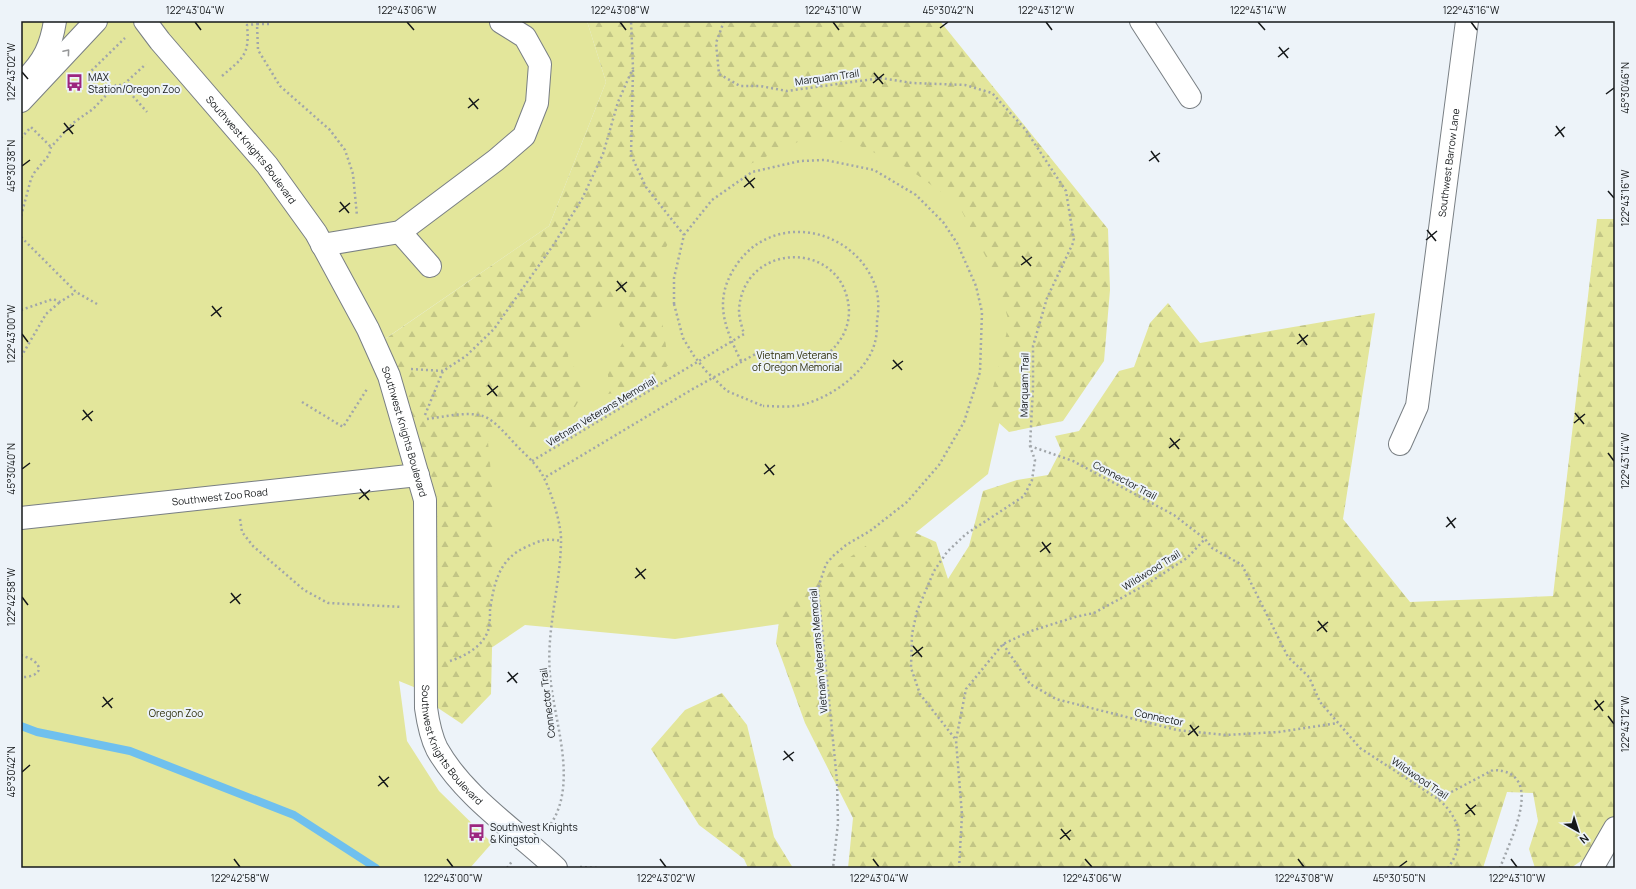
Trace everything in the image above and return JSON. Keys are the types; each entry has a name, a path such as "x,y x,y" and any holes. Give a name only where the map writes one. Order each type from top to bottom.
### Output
{"street":[{"path":"21,84 37,68 41,61 52,40 55,21"},
{"path":"21,101 96,21"},
{"name":"Southwest Knights Boulevard","path":"145,21 160,42 267,165 316,233 368,329 389,376 424,500 426,517 426,708 432,735 437,749 458,776 484,805 556,868"},
{"path":"1141,21 1190,97"},
{"name":"Southwest Barrow Lane","path":"1400,444 1417,406 1467,21"},
{"path":"322,245 400,232 496,160 524,136 537,103 540,64 525,37 501,22"},
{"path":"400,232 430,266"},
{"name":"Southwest Zoo Road","path":"21,518 418,475"},
{"path":"1592,868 1615,828"}],"path":[{"path":"219,78 244,56 247,46 247,21"},
{"path":"631,21 633,68 631,155 646,187 684,235"},
{"name":"Marquam Trail","path":"724,21 716,43 719,74 740,86 760,86 787,91 881,78 912,83 965,85 992,93 1025,129 1066,192 1074,241 1047,298 1033,346 1033,388 1030,446 1035,460 1032,480 1024,496 966,534 947,552 934,571 915,618 912,634 911,668 920,694 956,740"},
{"path":"257,24 258,50 280,86 330,130 345,150 353,174 358,232 355,240"},
{"path":"247,25 269,24"},
{"path":"88,74 125,38"},
{"path":"21,216 30,179 49,155 51,147 73,123 93,109 116,86 123,85 146,64"},
{"path":"408,369 443,371 466,356 494,329 554,244 582,199 603,154 618,102 633,68"},
{"path":"123,85 147,112"},
{"path":"21,138 31,127 51,147"},
{"name":"Vietnam Veterans Memorial","path":"732,342 724,321 725,288 730,274 749,249 762,241 790,231 808,232 842,244 854,254 866,268 875,285 879,306 875,342 868,358 854,375 823,398 804,405 763,406 727,391 706,371 694,356 683,338 674,304 674,278 684,235 712,200 752,172 800,161 825,160 874,170 916,196 943,222 957,243 976,286 982,312 980,372 964,422 939,465 907,502 870,531 846,544 833,556 826,564 818,588 837,781 838,823 833,868"},
{"path":"21,237 76,292 97,304"},
{"name":"Vietnam Veterans Memorial","path":"532,462 744,334 739,311 742,294 750,279 762,267 772,262 794,256 811,259 826,266 843,285 848,301 847,323 844,334 835,348 821,359 805,365 784,365 759,352 741,361 544,478"},
{"path":"21,357 46,314 60,302 76,292"},
{"path":"21,310 53,299 60,302"},
{"path":"732,342 741,361"},
{"name":"Connector Trail","path":"443,371 424,419 465,414 488,418 503,430 532,462 544,478 558,521 562,541 551,642 550,674 565,785 556,819 545,834"},
{"path":"302,402 342,427 370,385"},
{"name":"Connector Trail","path":"1030,446 1073,461 1174,515 1205,539"},
{"path":"237,495 242,532 253,546 304,590 328,603 426,608"},
{"path":"426,663 451,661 467,655 477,646 488,632 492,595 501,568 515,552 546,539 562,541"},
{"name":"Wildwood Trail","path":"959,868 962,814 956,740 966,689 1002,644 1031,631 1075,617 1094,614 1147,584 1187,558 1205,539 1212,548 1242,565 1288,657 1309,677 1320,702 1360,748 1438,799 1449,808 1460,834 1456,857 1448,868"},
{"name":"Connector","path":"1002,644 1030,684 1056,699 1177,730 1225,735 1279,732 1338,723"},
{"path":"21,655 34,661 38,668 38,672 35,676 21,677"},
{"path":"1438,799 1493,770 1502,770 1513,775 1520,782 1522,800 1500,868"},
{"path":"507,868 514,859"},
{"path":"578,868 598,868"}],"green space":[{"path":"21,21 587,21 606,82 549,226 376,345 389,376 779,108 937,148 1026,304 988,474 808,620 675,639 525,625 426,692 399,681 407,741 439,791 492,843 470,868 21,868"},
{"path":"587,21 940,21 1108,229 1110,290 1104,361 1063,421 1009,432 987,412 1009,323 997,278 958,204 906,167 851,142 802,140 735,171 686,212 657,263 661,315 669,365 634,390 608,394 608,368 626,337 610,308 580,327 568,356 586,388 563,428 531,428 509,415 488,442 495,515 491,694 462,724 438,708 435,643 437,493 385,339 549,226 606,82"},
{"path":"1597,219 1615,219 1615,828 1606,843 1571,868 1535,868 1529,849 1538,821 1533,793 1507,792 1483,868 848,868 853,818 805,723 776,643 781,607 896,524 936,542 948,579 969,546 983,491 1017,480 1048,475 1061,450 1055,436 1079,431 1119,371 1134,367 1150,323 1168,303 1200,343 1375,313 1343,519 1410,602 1553,596"},
{"path":"722,693 747,725 774,837 793,868 748,868 744,859 699,825 651,749 685,710"}],"waterway":[{"path":"21,726 37,732 130,751 294,815 376,868"}],"place":[{"name":"MAX Station/Oregon Zoo","path":"75,83"},
{"name":"Southwest Knights & Kingston","path":"477,833"}],"park label":[{"name":"Vietnam Veterans of Oregon Memorial","path":"797,360"},
{"name":"Oregon Zoo","path":"176,713"}]}
